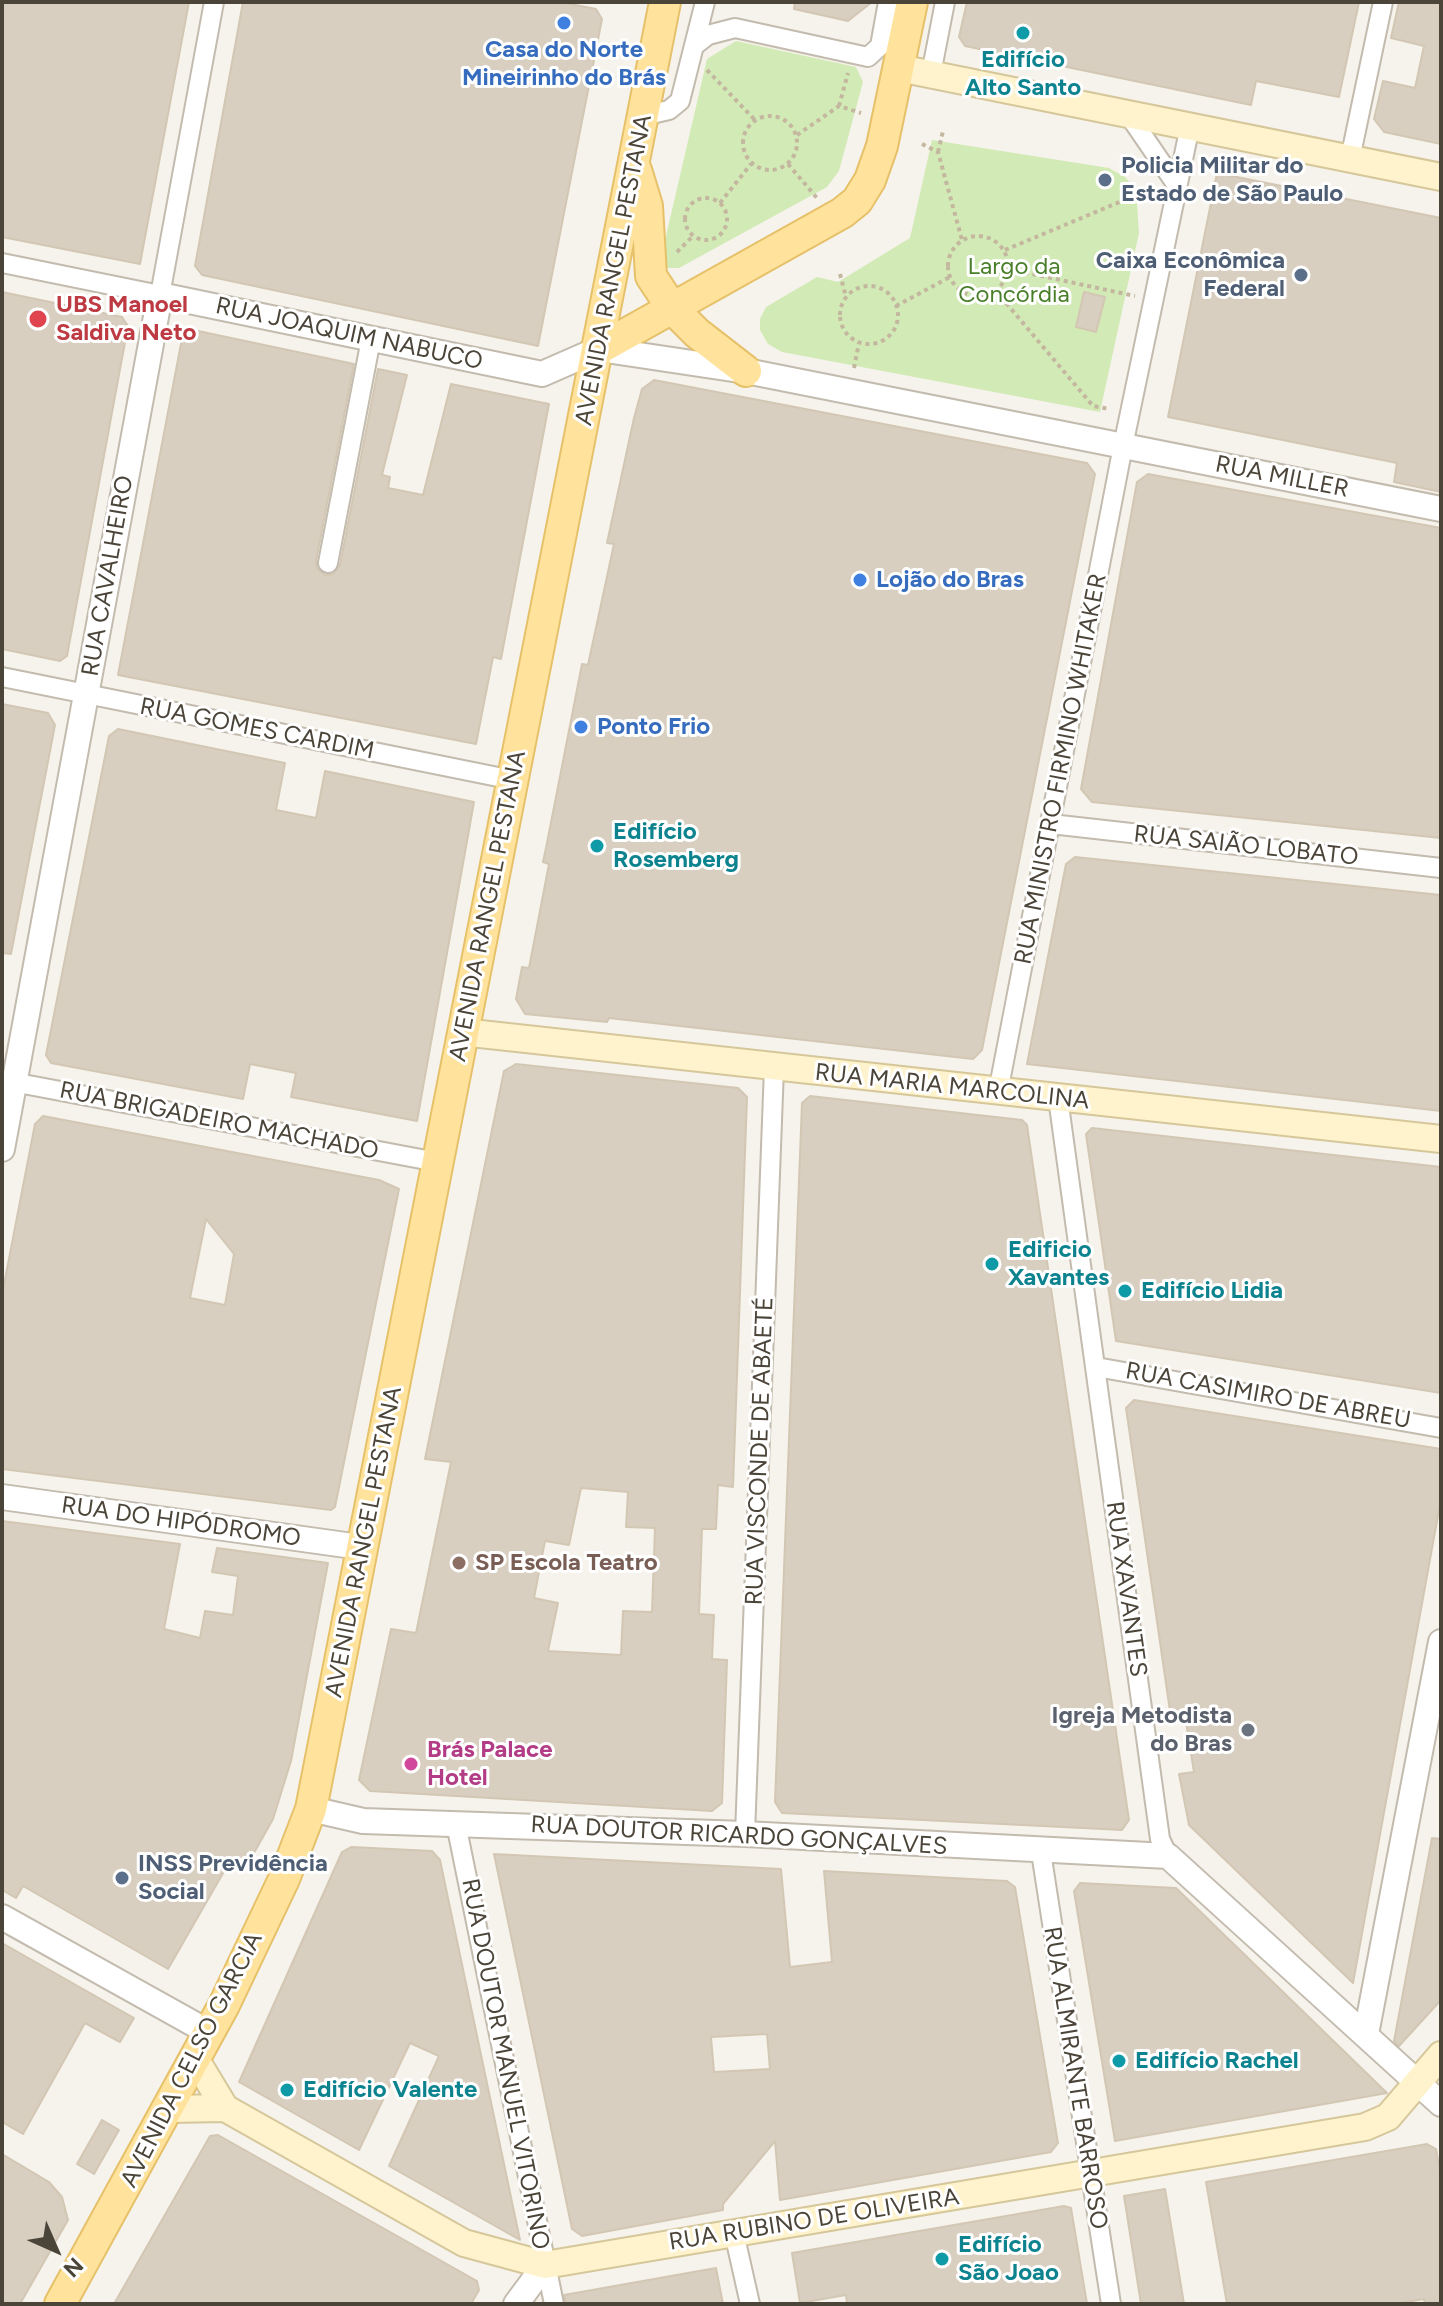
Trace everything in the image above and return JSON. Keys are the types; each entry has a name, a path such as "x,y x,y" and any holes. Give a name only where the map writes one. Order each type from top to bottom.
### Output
{"main road":[{"name":"AVENIDA RANGEL PESTANA","path":"311,1809 664,11"},
{"path":"599,349 842,213 857,201 870,180 882,146 886,61 910,16"},
{"path":"886,61 931,74 1441,177"},
{"path":"634,164 647,206 651,276 672,308 697,333 746,371"},
{"name":"RUA MARIA MARCOLINA","path":"462,1032 1441,1139"},
{"name":"AVENIDA CELSO GARCIA","path":"60,2304 210,2033 284,1879 311,1809"},
{"name":"RUA RUBINO DE OLIVEIRA","path":"196,2060 225,2108 464,2243 545,2265 1365,2127 1388,2117 1441,2055"},
{"path":"169,2109 225,2108"}],"street":[{"name":"RUA CAVALHEIRO","path":"2,1149 8,1081 86,695 214,2"},
{"path":"643,116 669,110 680,101 705,2"},
{"path":"886,61 880,46 888,2"},
{"path":"931,74 945,2"},
{"path":"1350,159 1383,2"},
{"path":"695,45 708,35 735,28 886,61"},
{"path":"1128,114 1176,184"},
{"path":"599,349 746,371 1123,446 1190,126"},
{"name":"RUA JOAQUIM NABUCO","path":"2,263 542,374 599,349"},
{"path":"328,563 371,339"},
{"name":"RUA MILLER","path":"1123,446 1441,509"},
{"name":"RUA MINISTRO FIRMINO WHITAKER","path":"998,1092 1123,446"},
{"name":"RUA GOMES CARDIM","path":"2,677 513,780"},
{"name":"RUA SAIÃO LOBATO","path":"1051,824 1441,868"},
{"name":"RUA VISCONDE DE ABAETÉ","path":"745,1834 774,1068"},
{"name":"RUA BRIGADEIRO MACHADO","path":"8,1081 437,1162"},
{"name":"RUA XAVANTES","path":"1058,1098 1160,1839 1168,1856"},
{"name":"RUA CASIMIRO DE ABREU","path":"1096,1367 1441,1428"},
{"name":"RUA DO HIPÓDROMO","path":"2,1497 360,1547"},
{"path":"1366,2034 1441,1642"},
{"name":"RUA DOUTOR RICARDO GONÇALVES","path":"311,1809 363,1821 745,1834 1041,1852 1168,1856"},
{"name":"RUA DOUTOR MANUEL VITORINO","path":"456,1824 554,2304"},
{"name":"RUA ALMIRANTE BARROSO","path":"1041,1852 1111,2304"},
{"path":"1168,1856 1441,2104"},
{"path":"2,1917 210,2033"},
{"path":"734,2233 750,2304"},
{"path":"516,2304 545,2265"}],"path":[{"path":"796,135 839,106 851,63"},
{"path":"702,66 755,120"},
{"path":"839,106 861,113"},
{"path":"779,118 796,135 796,151 788,164 766,170 751,163 743,141 755,120 779,118"},
{"path":"943,131 938,152 962,240"},
{"path":"922,144 938,152"},
{"path":"720,203 751,163"},
{"path":"788,164 815,192 817,200"},
{"path":"1005,250 1153,188"},
{"path":"708,198 720,203 727,214 722,232 705,240 694,235 686,218 690,206 708,198"},
{"path":"985,236 1005,250 1009,269 996,291 988,295 969,295 961,291 950,277 948,261 962,240 985,236"},
{"path":"1009,269 1135,296"},
{"path":"840,274 846,297 840,314 841,323 859,343 877,343 892,333 898,315 896,306 878,287 860,287 846,297"},
{"path":"896,306 950,277"},
{"path":"996,291 1093,406 1110,409"},
{"path":"853,373 859,343"}],"green space":[{"path":"736,41 856,67 863,82 839,171 827,187 679,268 668,268 660,262 707,59"},
{"name":"Largo da Concórdia","path":"932,140 1109,168 1125,177 1136,189 1139,233 1100,412 782,352 768,344 760,330 760,319 766,307 817,277 838,282 910,238"}],"building":[{"path":"2,2 189,2 140,264 2,237"},
{"path":"243,2 560,2 596,9 602,19 538,346 202,275 195,266"},
{"path":"795,2 872,2 848,21 794,9"},
{"path":"967,2 1359,2 1339,97 1256,81 1251,105 965,46 959,37"},
{"path":"1399,2 1441,2 1441,144 1384,132 1374,119 1383,81 1415,88 1424,46 1391,38"},
{"name":"Caixa Econômica Federal","path":"1217,173 1441,218 1441,492 1394,482 1397,463 1168,417"},
{"path":"2,292 122,317 128,326 67,656 60,661 2,649"},
{"path":"1084,292 1105,297 1096,332 1076,327"},
{"path":"184,328 354,364 316,561 317,568 325,575 333,574 340,565 378,369 407,375 382,475 390,477 388,488 423,495 451,384 549,404 501,659 493,657 476,744 118,675"},
{"path":"654,380 1087,463 1095,474 982,1050 973,1059 609,1018 607,1022 525,1014 516,999 522,967 529,968 549,864 543,862 582,664 588,665 614,544 607,543 634,418 642,389"},
{"path":"1148,474 1441,528 1441,838 1092,802 1081,789 1137,482"},
{"path":"2,704 48,713 55,725 11,954 2,953"},
{"path":"118,729 285,763 276,810 316,818 325,771 474,802 417,1121 291,1097 296,1073 250,1064 243,1099 51,1063 46,1055 109,736"},
{"path":"1075,857 1441,895 1441,1111 1027,1064 1066,864"},
{"path":"516,1064 738,1088 747,1097 733,1487 718,1485 716,1529 702,1529 699,1614 714,1615 712,1659 727,1660 722,1803 712,1811 370,1791 359,1780 391,1629 416,1633 451,1462 425,1459 504,1071","holes":["581,1488 628,1492 626,1527 655,1528 652,1612 623,1611 621,1655 548,1651 558,1603 534,1598 545,1541 569,1545"]},
{"path":"810,1096 1022,1120 1027,1125 1129,1820 1122,1830 782,1813 775,1802 802,1103"},
{"path":"43,1116 379,1180 399,1189 335,1507 331,1510 2,1469 2,1295 35,1124","holes":["206,1219 234,1254 225,1305 190,1298"]},
{"path":"1092,1128 1441,1167 1441,1393 1116,1341 1086,1134"},
{"path":"1134,1400 1441,1449 1441,1499 1353,1983 1189,1825 1179,1774 1194,1772 1184,1709 1170,1711 1126,1408"},
{"path":"2,1521 180,1544 164,1629 200,1638 205,1611 233,1615 238,1576 212,1572 217,1548 328,1563 291,1761 273,1819 245,1869 230,1861 168,1969 23,1886 16,1898 2,1890"},
{"path":"1432,1838 1441,1839 1441,2000 1399,2046 1394,2041"},
{"path":"351,1847 432,1851 440,1860 520,2240 389,2166 439,2056 410,2043 359,2150 239,2082 342,1852"},
{"path":"494,1854 781,1869 790,1967 832,1962 824,1871 1007,1881 1015,1887 1058,2143 1051,2152 780,2200 775,2141 723,2204 723,2210 582,2236 572,2229","holes":["767,2034 770,2069 714,2072 711,2037"]},
{"path":"1080,1883 1176,1888 1387,2093 1115,2141 1074,1891"},
{"path":"2,1943 134,2018 120,2042 85,2023 23,2134 2,2122"},
{"path":"102,2120 119,2130 94,2174 77,2164"},
{"path":"218,2135 477,2281 479,2290 471,2304 114,2304 210,2136"},
{"path":"1427,2144 1436,2149 1441,2176 1441,2304 1425,2304 1424,2299 1395,2304 1227,2304 1206,2182"},
{"path":"2,2154 49,2182 62,2197 68,2220 20,2304 2,2304"},
{"path":"1165,2189 1184,2304 1141,2304 1124,2196"},
{"path":"1064,2206 1071,2208 1087,2304 847,2304 846,2295 800,2303 792,2253"},
{"path":"716,2268 723,2304 566,2304 564,2295"}],"place":[{"name":"Casa do Norte Mineirinho do Brás","path":"564,23"},
{"name":"Edifício Alto Santo","path":"1023,33"},
{"name":"Policia Militar do Estado de São Paulo","path":"1105,180"},
{"name":"Caixa Econômica Federal","path":"1301,275"},
{"name":"UBS Manoel Saldiva Neto","path":"38,319"},
{"name":"Lojão do Bras","path":"860,580"},
{"name":"Ponto Frio","path":"581,727"},
{"name":"Edifício Rosemberg","path":"597,846"},
{"name":"Edificio Xavantes","path":"992,1264"},
{"name":"Edifício Lidia","path":"1125,1291"},
{"name":"SP Escola Teatro","path":"459,1563"},
{"name":"Igreja Metodista do Bras","path":"1248,1730"},
{"name":"Brás Palace Hotel","path":"411,1764"},
{"name":"INSS Previdência Social","path":"122,1878"},
{"name":"Edifício Rachel","path":"1119,2061"},
{"name":"Edifício Valente","path":"287,2090"},
{"name":"Edifício São Joao","path":"942,2259"}]}
